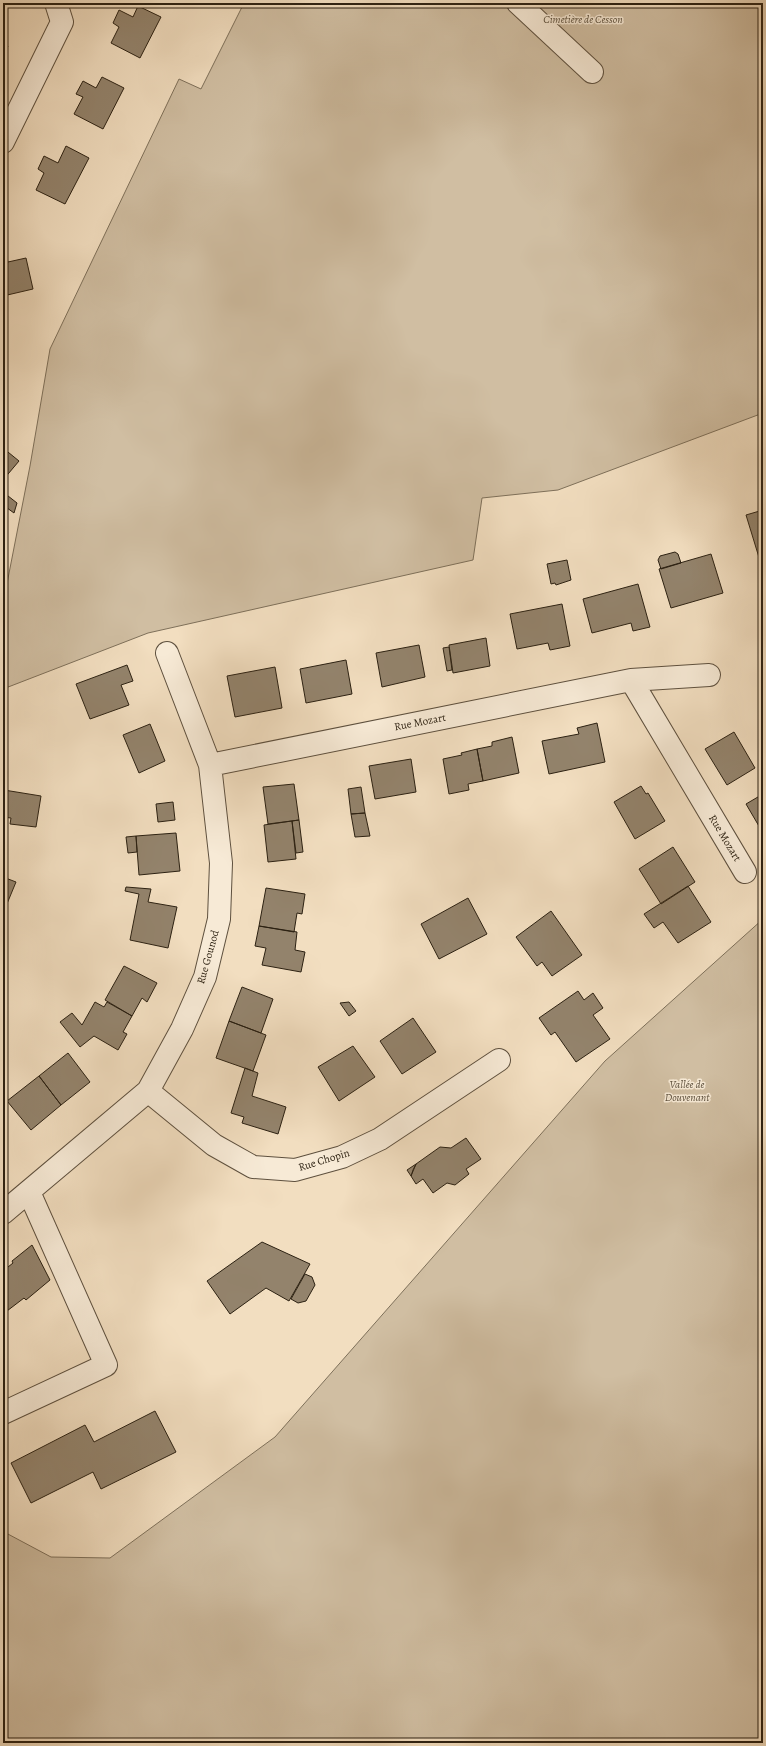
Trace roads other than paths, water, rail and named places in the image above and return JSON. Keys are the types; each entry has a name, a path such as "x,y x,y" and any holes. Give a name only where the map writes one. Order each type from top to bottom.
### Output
{"street":[{"path":"3,142 62,22 56,3"},
{"path":"518,3 592,72"},
{"name":"Rue Gounod","path":"3,1213 148,1091 182,1029 205,977 219,919 221,863 210,765 167,653"},
{"name":"Rue Mozart","path":"210,765 631,680 709,675"},
{"name":"Rue Mozart","path":"631,680 746,872"},
{"name":"Rue Chopin","path":"148,1091 214,1145 253,1167 296,1170 342,1157 380,1139 499,1060"},
{"path":"3,1413 106,1365 29,1192"}],"park label":[{"name":"Cimetière de Cesson","path":"583,19"},
{"name":"Vallée de Douvenant","path":"687,1090"}]}
